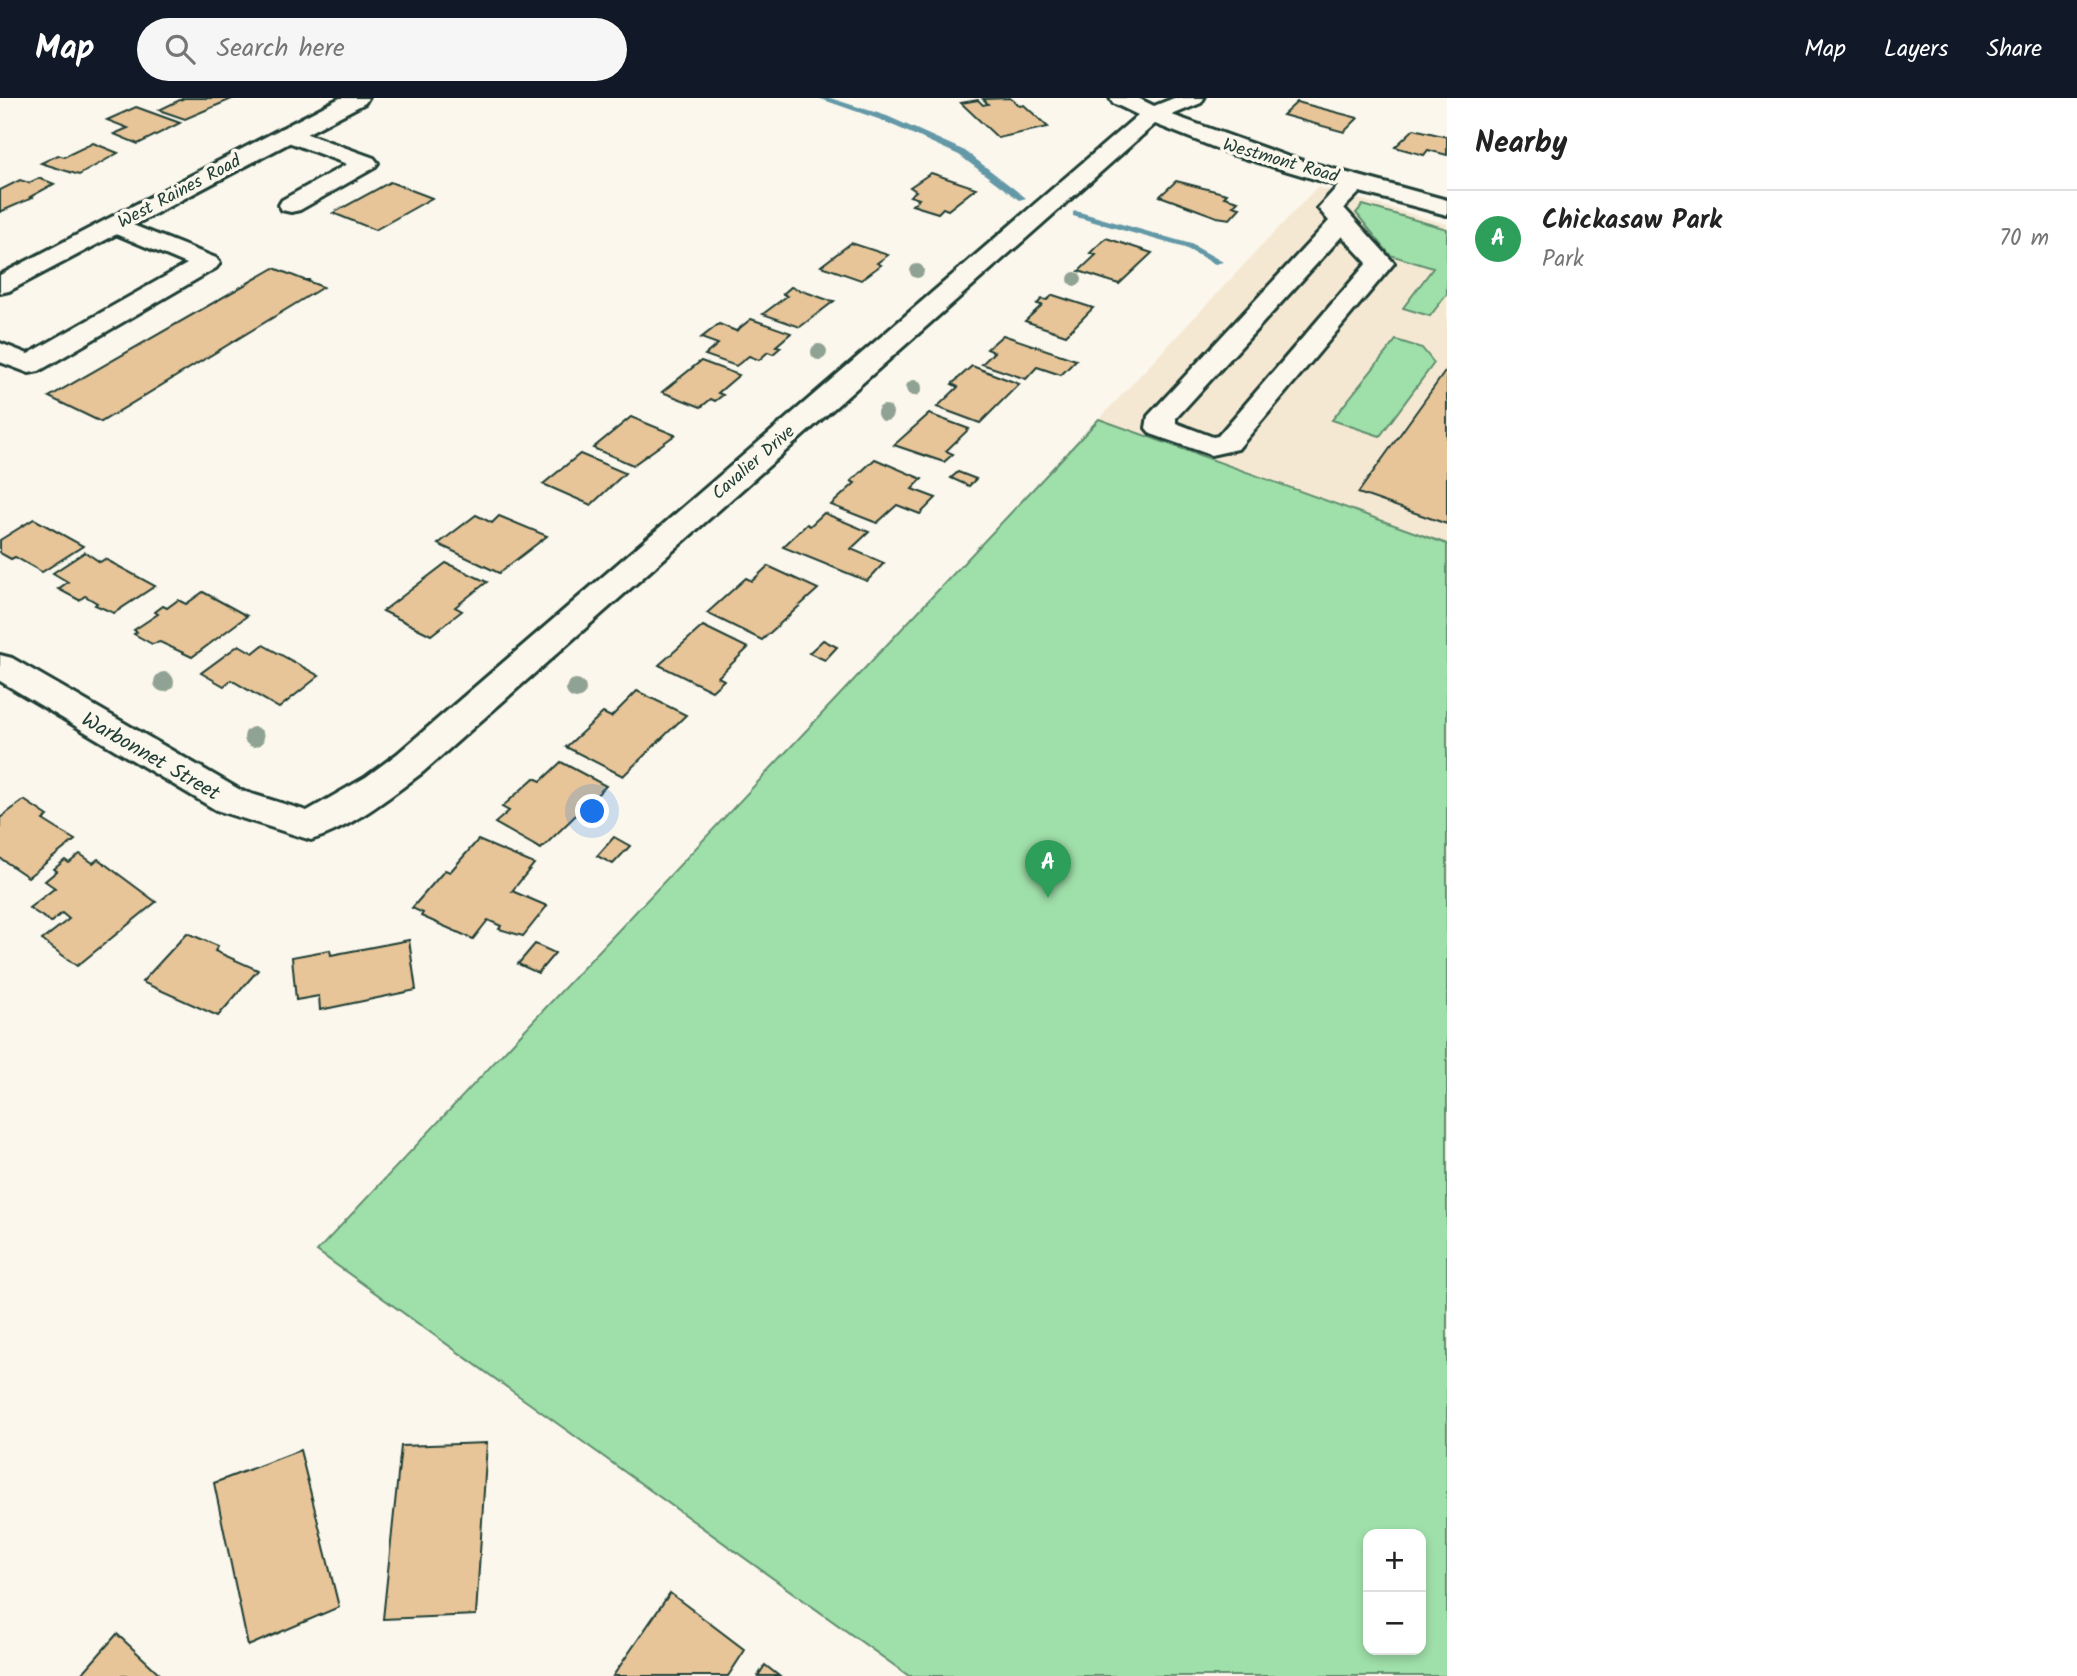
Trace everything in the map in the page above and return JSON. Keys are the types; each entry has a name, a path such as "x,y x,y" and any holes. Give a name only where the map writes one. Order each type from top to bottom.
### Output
{"street":[{"name":"West Raines Road","path":"0,285 357,98"},
{"name":"Westmont Road","path":"1121,98 1152,115 1216,142 1447,208"},
{"name":"Cavalier Drive","path":"311,826 379,786 410,763 1152,115 1193,98"},
{"path":"288,134 366,163 291,205"},
{"path":"1341,223 1162,416 1161,428 1210,446 1228,443 1381,263 1341,223 1330,208 1356,182"},
{"path":"0,351 29,365 207,263 115,225"},
{"name":"Warbonnet Street","path":"0,666 229,801 311,826"}],"shaded area":[{"path":"1317,187 1447,224 1447,544 1099,419"}],"green space":[{"path":"1363,205 1447,229 1447,294 1430,316 1403,308 1433,268 1390,255 1356,213"},
{"path":"1396,340 1422,348 1434,363 1380,436 1332,420"},
{"path":"1099,419 1447,544 1447,1676 909,1676 317,1251"}],"building":[{"path":"184,98 234,98 185,119 159,110"},
{"path":"1010,98 1020,106 1024,105 1048,127 998,138 961,103 978,100 983,105 988,104 983,99"},
{"path":"1297,102 1358,118 1344,132 1283,115"},
{"path":"136,107 180,123 138,144 114,134 128,128 107,120"},
{"path":"1414,129 1447,137 1447,155 1428,150 1424,155 1395,147"},
{"path":"93,143 118,153 79,175 41,163 58,155 64,157"},
{"path":"931,173 976,188 948,210 943,208 938,213 912,205 919,199 910,196 916,191 910,187"},
{"path":"39,178 54,184 30,197 32,198 0,212 0,190 20,180 29,183"},
{"path":"1176,181 1227,194 1224,197 1238,201 1233,206 1240,208 1230,219 1217,217 1160,196"},
{"path":"390,182 432,198 375,230 333,213"},
{"path":"1106,238 1152,253 1119,284 1079,271 1096,255 1090,253"},
{"path":"851,243 888,255 877,263 881,265 861,280 821,266"},
{"path":"274,268 323,287 101,422 49,397"},
{"path":"791,287 834,301 800,327 763,314 787,296 783,294"},
{"path":"1053,295 1093,308 1066,335 1025,321 1042,305 1037,304 1042,299 1047,300"},
{"path":"751,319 791,333 776,346 781,347 773,354 768,352 759,360 749,356 736,366 705,355 718,344 701,338 719,324 736,331"},
{"path":"1003,335 1076,360 1061,375 1037,367 1026,379 982,364 994,352 987,349"},
{"path":"701,361 739,375 718,393 723,395 715,401 711,399 701,407 662,392"},
{"path":"972,366 1019,384 980,423 937,407 958,387 952,384"},
{"path":"1447,369 1447,524 1358,493"},
{"path":"929,414 969,429 946,451 953,454 944,462 894,445"},
{"path":"631,417 675,435 633,465 593,448"},
{"path":"580,454 625,473 591,505 543,484"},
{"path":"875,459 922,479 912,489 936,498 920,514 897,505 877,523 831,505 855,483 851,481"},
{"path":"958,472 976,479 969,486 951,478"},
{"path":"824,513 869,532 851,549 884,563 867,581 783,547 807,524 810,526"},
{"path":"476,515 492,523 499,516 547,536 499,573 438,544"},
{"path":"34,519 83,546 42,572 15,557 11,559 0,553 0,540"},
{"path":"85,552 100,562 105,559 155,586 114,613 95,605 97,603 85,596 79,600 58,589 68,582 53,573"},
{"path":"446,563 487,582 455,607 462,611 431,635 383,611"},
{"path":"768,566 818,589 762,640 707,613 746,578 752,581"},
{"path":"203,592 247,616 192,657 160,642 152,644 134,634 137,632 134,630 158,614 155,612 163,606 167,608 178,600 186,604"},
{"path":"703,626 748,648 718,677 724,680 712,691 659,665"},
{"path":"823,640 837,647 825,660 809,653"},
{"path":"239,645 253,653 263,645 319,676 279,708 231,680 224,686 201,673"},
{"path":"637,691 686,715 623,776 566,747 603,713 611,717"},
{"path":"561,762 606,786 541,849 495,823 509,811 502,807 534,778 541,781"},
{"path":"24,800 48,816 43,820 75,840 28,877 0,858 0,818"},
{"path":"614,837 630,846 613,864 597,856"},
{"path":"478,840 534,864 512,891 547,906 523,936 499,929 501,926 488,920 473,939 421,916 423,913 412,908 445,870 450,872"},
{"path":"80,854 93,863 98,859 156,902 77,966 42,940 69,919 62,913 51,922 29,908 55,888 45,881 57,871 54,869 65,860 69,863"},
{"path":"187,933 218,946 215,951 258,970 218,1016 142,982"},
{"path":"409,940 416,990 320,1010 319,996 296,1000 292,957 330,950 331,955"},
{"path":"535,944 555,953 538,973 518,964"},
{"path":"487,1443 476,1615 383,1619 401,1446"},
{"path":"300,1450 339,1607 248,1646 214,1483"},
{"path":"670,1593 745,1650 728,1676 613,1676"},
{"path":"117,1634 162,1676 80,1676"},
{"path":"765,1665 779,1676 758,1676"}],"waterway":[{"path":"822,98 884,118 962,153 1022,198"},
{"path":"1076,214 1188,246 1218,262"}],"place":[{"name":"Chickasaw Park","path":"1048,898"}]}
